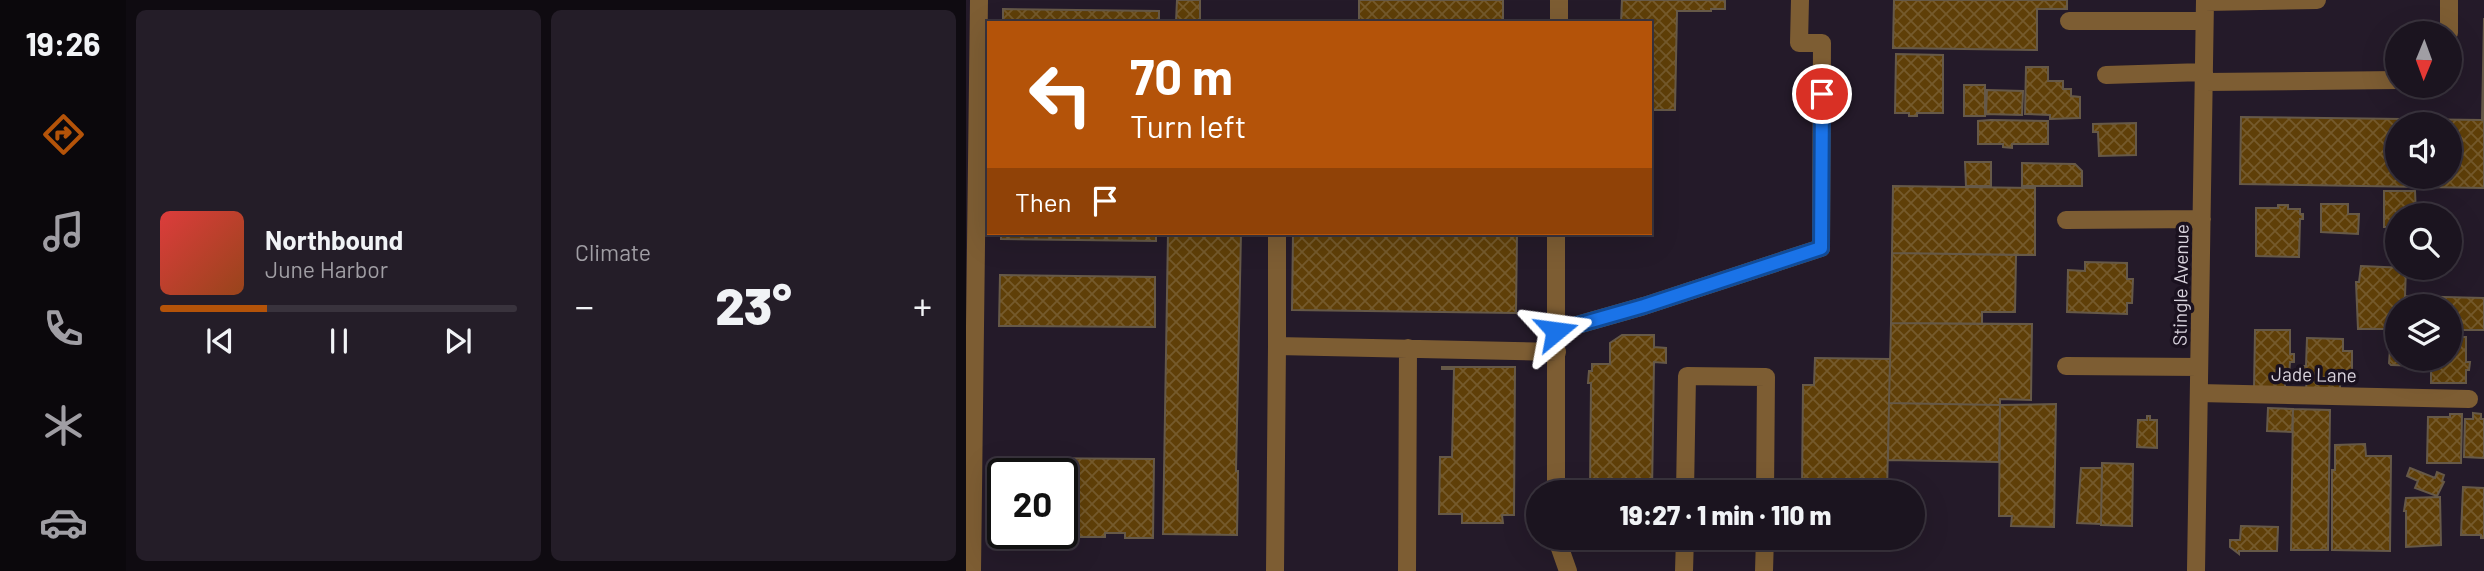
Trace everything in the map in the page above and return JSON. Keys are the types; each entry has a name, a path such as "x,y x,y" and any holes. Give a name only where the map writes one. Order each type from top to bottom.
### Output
{"street":[{"path":"972,571 970,415 979,0"},
{"path":"1559,0 1559,21"},
{"path":"1556,331 1644,306 1821,248 1822,43 1799,43 1800,0"},
{"path":"2205,1 2317,0"},
{"path":"2449,0 2449,21"},
{"name":"Stingle Avenue","path":"2196,571 2205,1"},
{"path":"2069,21 2204,21"},
{"path":"2106,75 2385,80"},
{"path":"2066,220 2202,219"},
{"path":"1275,571 1277,235"},
{"path":"1556,235 1556,480"},
{"path":"1277,346 1557,352"},
{"path":"1408,348 1408,571"},
{"path":"2066,366 2199,367"},
{"path":"1685,480 1687,376 1766,377 1765,480"},
{"name":"Jade Lane","path":"2199,393 2469,399"},
{"path":"1561,550 1568,571"},
{"path":"1684,571 1685,550"},
{"path":"1764,571 1765,550"}],"building":[{"path":"1177,0 1200,0 1200,21 1176,21"},
{"path":"1359,0 1503,0 1503,21 1359,21"},
{"path":"1622,0 1725,0 1725,9 1677,11 1675,110 1652,110 1652,21 1621,21"},
{"path":"1894,0 2067,0 2067,9 2037,9 2037,50 1893,48"},
{"path":"1003,9 1159,11 1159,21 1003,21"},
{"path":"2484,18 2484,188 2462,188 2462,120 2482,120"},
{"path":"1896,54 1943,55 1943,113 1917,113 1917,116 1909,116 1909,113 1895,113"},
{"path":"2026,67 2048,67 2048,81 2063,81 2063,89 2071,89 2071,96 2080,97 2080,118 2050,119 2050,115 2025,114"},
{"path":"1964,85 1985,85 1985,116 1964,116"},
{"path":"1987,90 2023,91 2022,115 1986,114"},
{"path":"2241,117 2385,119 2385,186 2240,184"},
{"path":"1978,121 2048,121 2048,144 2012,144 2012,148 2003,147 2003,144 1978,144"},
{"path":"2136,123 2136,155 2099,156 2098,132 2093,132 2093,124"},
{"path":"1965,162 1991,162 1991,186 1966,186"},
{"path":"2022,163 2075,164 2082,171 2082,186 2022,186"},
{"path":"1893,186 2035,188 2035,255 1892,253"},
{"path":"2384,191 2415,191 2416,203 2385,203 2384,227"},
{"path":"2321,204 2348,204 2348,214 2359,214 2358,234 2321,232"},
{"path":"2278,205 2288,205 2288,209 2300,209 2300,214 2303,214 2303,219 2300,219 2299,257 2256,256 2256,208 2278,208"},
{"path":"1001,235 1156,235 1156,241 1001,239"},
{"path":"1168,235 1241,235 1237,535 1163,534"},
{"path":"1293,235 1517,235 1516,313 1292,310"},
{"path":"1892,253 2016,255 2015,312 1982,312 1982,324 1891,323"},
{"path":"2085,262 2127,263 2127,279 2133,279 2132,303 2127,303 2127,314 2067,312 2068,270 2085,271"},
{"path":"2361,266 2385,267 2385,280 2406,280 2405,294 2385,294 2385,329 2358,329 2356,282 2359,282"},
{"path":"1000,275 1155,277 1155,327 999,326"},
{"path":"2462,297 2484,298 2484,330 2462,330"},
{"path":"1891,323 2032,324 2031,400 2000,399 2000,405 1889,403"},
{"path":"2255,330 2290,330 2290,354 2294,354 2294,362 2290,362 2289,376 2285,376 2285,390 2254,390"},
{"path":"1622,335 1654,335 1654,347 1666,348 1666,363 1654,362 1652,480 1590,480 1589,371 1592,371 1592,364 1610,364 1610,343"},
{"path":"2462,337 2466,337 2466,362 2470,362 2469,370 2466,370 2466,383 2431,383 2431,371 2462,371"},
{"path":"2307,338 2343,339 2343,351 2352,351 2352,371 2334,371 2334,375 2331,375 2331,379 2340,379 2340,392 2306,391 2307,373 2303,373 2306,366"},
{"path":"1815,358 1890,359 1887,480 1802,480 1803,385 1814,385"},
{"path":"1442,367 1515,367 1514,515 1502,515 1503,523 1462,523 1462,514 1439,514 1440,457 1452,457 1454,369"},
{"path":"1889,403 2000,405 1999,462 1888,460"},
{"path":"2056,404 2054,527 2011,526 2012,516 1999,516 2000,405"},
{"path":"2268,408 2293,409 2292,432 2267,431"},
{"path":"2293,409 2330,410 2328,550 2291,550"},
{"path":"2473,413 2481,414 2481,419 2484,419 2484,458 2464,457 2465,419 2473,419"},
{"path":"2450,414 2462,414 2461,463 2427,463 2428,417 2450,417"},
{"path":"2147,416 2150,416 2150,420 2157,420 2157,448 2137,447 2138,420 2147,420"},
{"path":"2365,444 2366,456 2391,456 2390,551 2332,550 2332,470 2335,470 2335,445"},
{"path":"1078,458 1154,459 1153,538 1125,538 1125,533 1105,533 1105,537 1078,537"},
{"path":"2102,463 2133,464 2132,526 2101,525"},
{"path":"2081,468 2102,468 2101,524 2077,523"},
{"path":"2410,468 2435,478 2437,472 2444,475 2444,482 2437,496 2415,488 2418,481 2407,476"},
{"path":"2463,487 2484,488 2484,538 2481,538 2481,535 2461,535"},
{"path":"2440,497 2441,545 2406,547 2406,498"},
{"path":"2241,526 2278,527 2277,551 2239,551 2239,554 2230,547 2230,540 2240,540"}],"route":[{"path":"1556,331 1644,306 1821,248 1822,94"}]}
